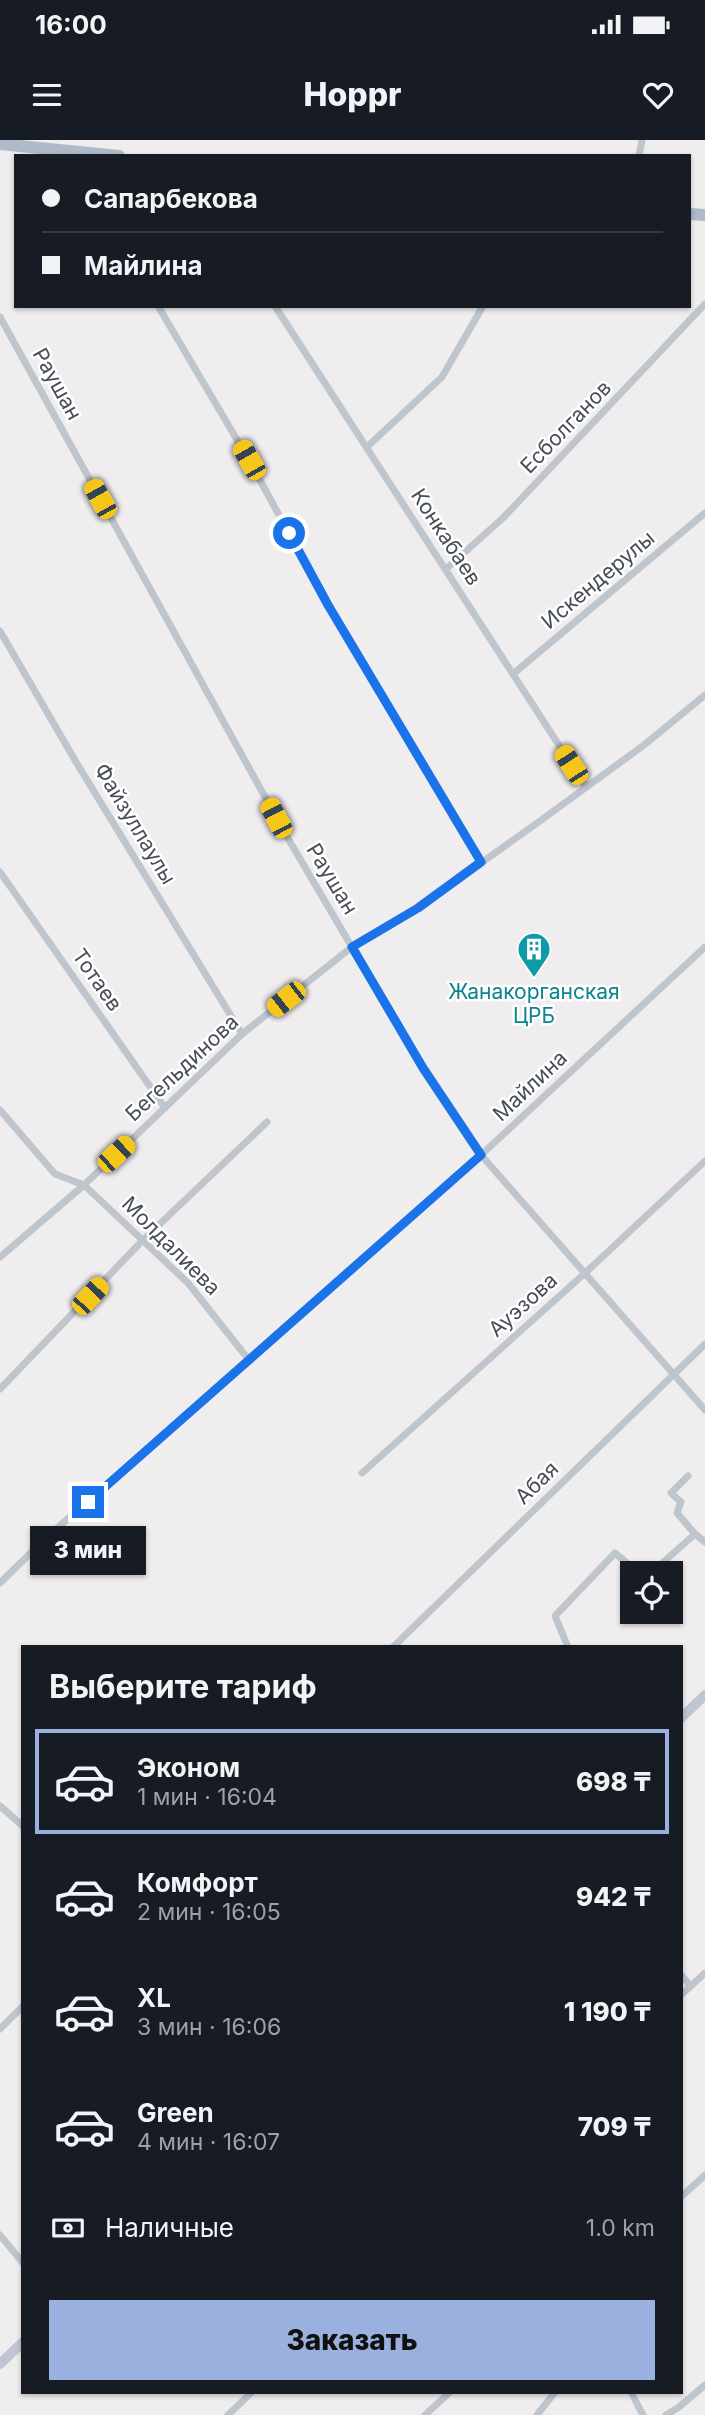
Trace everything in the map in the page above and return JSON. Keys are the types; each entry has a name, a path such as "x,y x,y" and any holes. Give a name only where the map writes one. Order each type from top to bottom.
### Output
{"main road":[{"path":"0,144 67,153"},
{"path":"683,1716 705,1695"},
{"path":"0,2364 21,2344"}],"street":[{"name":"Есболганов","path":"446,569 504,517 705,304"},
{"path":"159,308 249,460 328,605 481,862"},
{"name":"Конкабаев","path":"276,308 586,787"},
{"path":"367,447 442,377 483,308"},
{"name":"Раушан","path":"0,317 286,835 423,1068 481,1155 705,1410"},
{"name":"Искендерулы","path":"513,674 705,513"},
{"name":"Файзуллаулы","path":"0,631 76,762 242,1034"},
{"name":"Бегельдинова","path":"0,1257 84,1185 242,1034 352,947 418,908 644,745 705,695"},
{"name":"Тотаев","path":"0,872 165,1108"},
{"name":"Майлина","path":"0,1583 47,1537 481,1155 705,947"},
{"name":"Молдалиева","path":"0,1110 55,1174 84,1185 188,1283 249,1360"},
{"path":"0,1389 143,1240 267,1122"},
{"name":"Ауэзова","path":"362,1473 584,1274 705,1161"},
{"name":"Абая","path":"395,1645 705,1344"},
{"path":"688,1476 671,1493 681,1502 677,1513 705,1542"},
{"path":"665,1561 695,1534"},
{"path":"567,1645 555,1616 615,1553 625,1561"},
{"path":"0,1806 21,1824"},
{"path":"683,1993 705,1973"},
{"path":"683,1977 691,1986"},
{"path":"0,2029 21,2008"},
{"path":"683,2195 705,2175"},
{"path":"0,2235 21,2261"},
{"path":"666,2415 705,2385"},
{"path":"228,2415 250,2394"},
{"path":"425,2415 448,2394"},
{"path":"537,2415 553,2394"},
{"path":"632,2394 643,2415"}],"place":[{"name":"Жанакорганская ЦРБ","path":"534,979"}],"route":[{"path":"88,1502 481,1155 423,1068 352,947 418,908 481,862 328,605 289,533"}]}
